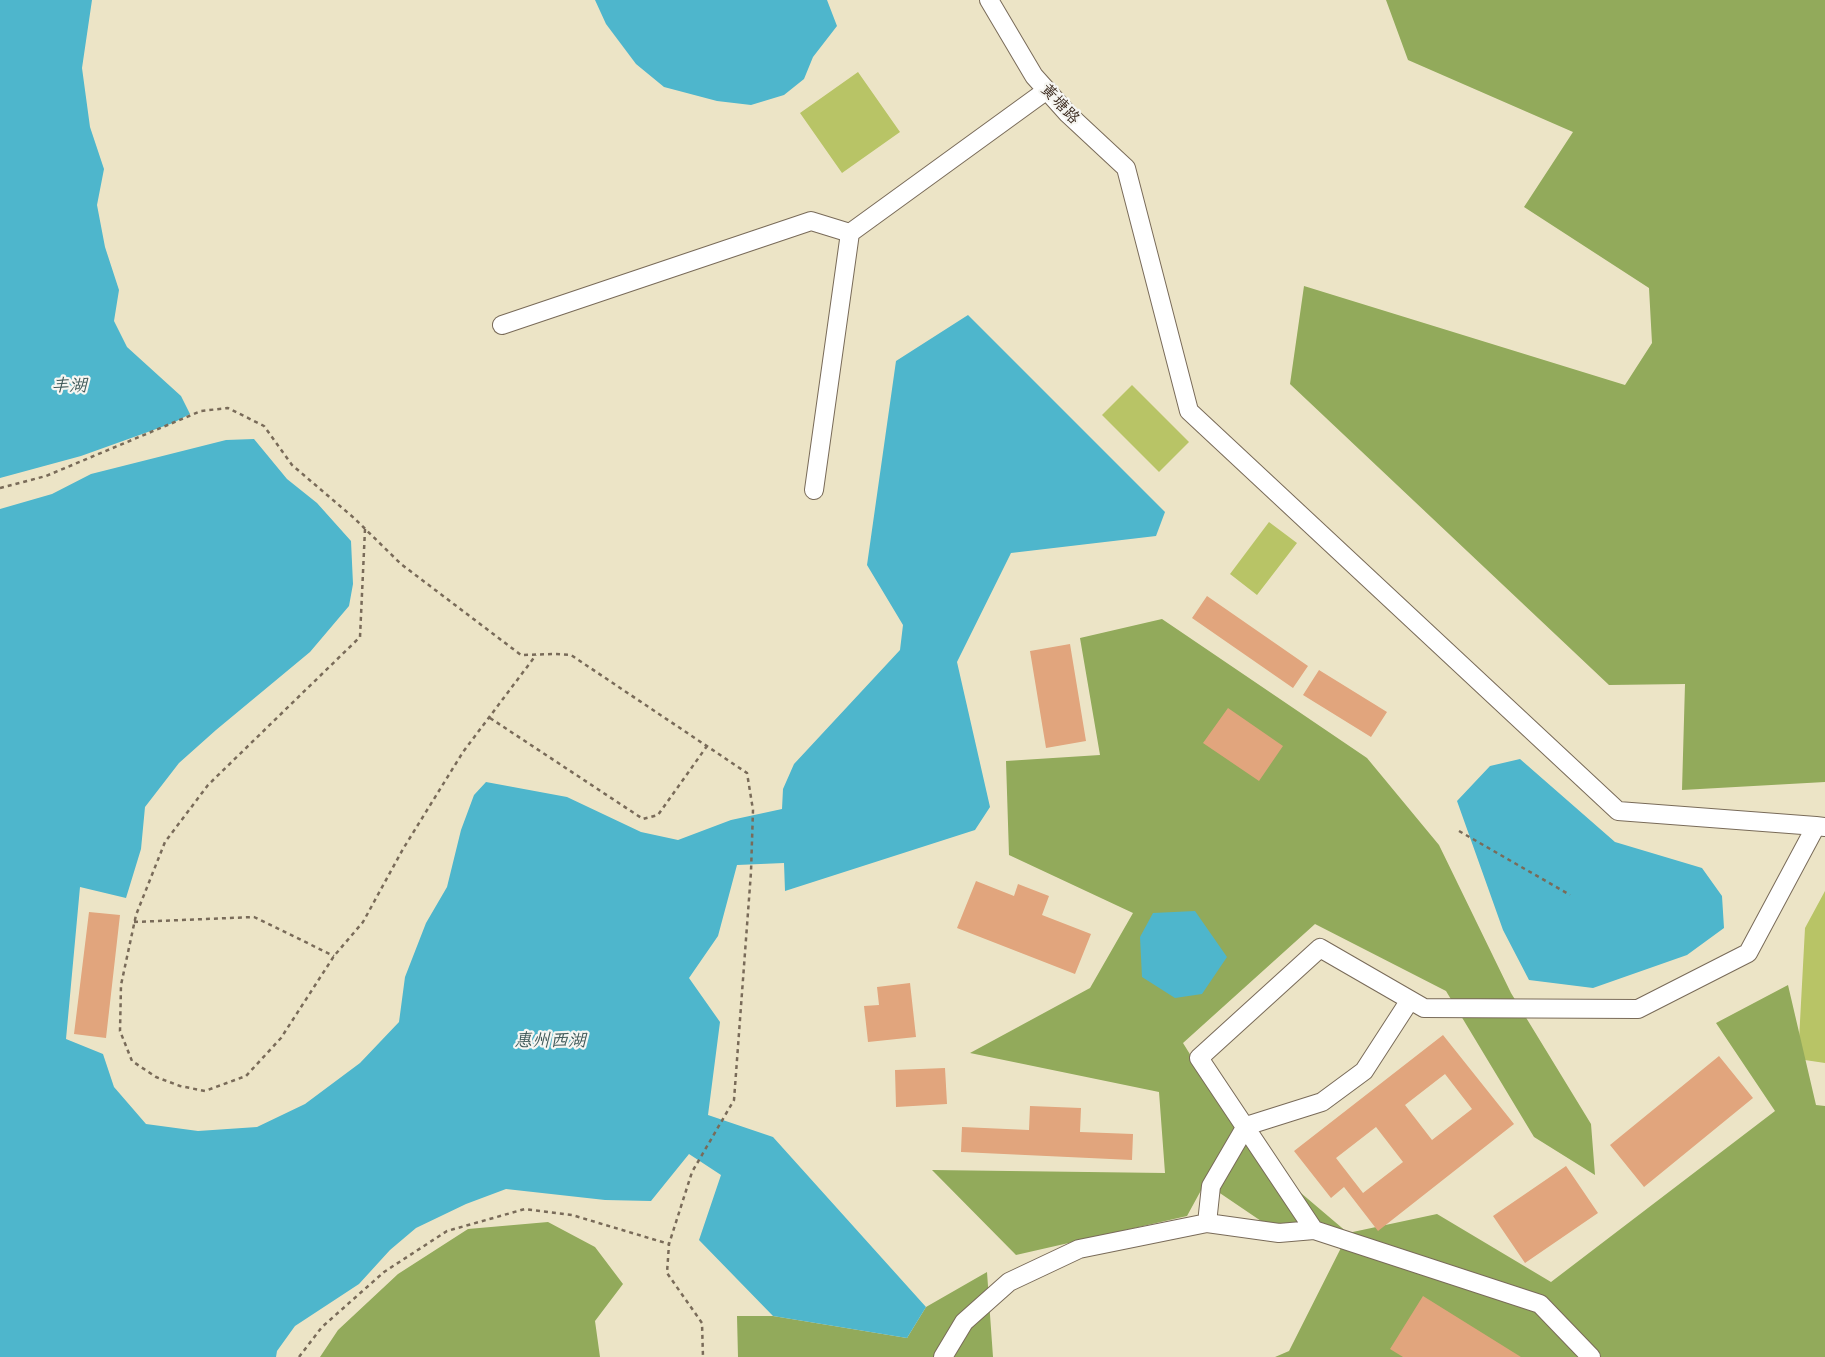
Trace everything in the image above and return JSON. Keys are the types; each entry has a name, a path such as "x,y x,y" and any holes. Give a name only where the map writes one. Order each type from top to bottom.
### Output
{"street":[{"name":"黄塘路","path":"989,0 1034,76 1068,114 1126,168 1189,411 1618,811 1820,827"},
{"path":"814,490 850,234 1046,90"},
{"path":"502,325 811,221 850,234"},
{"path":"1314,1230 1199,1058 1320,948 1424,1008 1638,1010 1748,953 1820,827"},
{"path":"1208,1223 1211,1186 1246,1126 1322,1102 1364,1071 1410,1000"},
{"path":"943,1357 964,1322 1009,1282 1079,1248 1208,1223 1279,1233 1314,1230 1540,1304 1591,1357"}],"path":[{"path":"0,488 46,476 201,411 228,408 264,426 292,465 365,529 401,564 521,655 571,655 747,773 753,810 734,1100 692,1172 669,1244 666,1273 702,1323 703,1357"},
{"path":"365,529 360,637 208,785 165,842 134,922 121,986 120,1031 132,1061 156,1076 180,1086 205,1091 246,1076 281,1038 334,956 363,922 403,849 463,752 536,655"},
{"path":"490,718 643,819 658,815 706,746"},
{"path":"1459,831 1570,895"},
{"path":"134,922 254,917 334,956"},
{"path":"299,1357 322,1327 384,1272 447,1230 525,1209 572,1215 669,1244"}],"green space":[{"path":"1386,0 1825,0 1825,782 1682,790 1685,684 1609,685 1290,384 1304,286 1625,385 1652,343 1649,288 1524,207 1573,132 1408,60"},
{"path":"858,72 900,132 842,173 800,113"},
{"path":"1132,385 1189,442 1159,472 1102,415"},
{"path":"1269,522 1297,543 1257,595 1230,574"},
{"path":"1162,619 1367,758 1439,845 1511,993 1591,1124 1595,1175 1534,1137 1446,991 1315,924 1183,1043 1248,1148 1348,1233 1437,1214 1551,1282 1775,1111 1716,1023 1788,985 1816,1105 1825,1106 1825,1357 1275,1357 1289,1351 1348,1234 1264,1223 1205,1183 1187,1216 1016,1255 932,1170 1165,1173 1159,1092 970,1053 1090,988 1133,913 1009,855 1006,761 1100,755 1080,638"},
{"path":"1825,891 1825,1063 1798,1059 1805,928"},
{"path":"548,1222 595,1247 623,1284 595,1321 600,1357 320,1357 338,1330 398,1274 468,1229"},
{"path":"987,1272 993,1357 738,1357 737,1316 773,1316 907,1338 926,1307"}],"water":[{"name":"丰湖","path":"0,0 92,0 82,68 90,127 104,169 97,205 105,247 119,290 114,321 127,347 181,396 190,414 173,423 81,456 0,478"},
{"path":"595,0 827,0 837,26 813,57 804,79 784,95 751,105 717,101 664,87 636,64 606,24"},
{"name":"惠州西湖","path":"968,315 1165,512 1156,536 1011,553 957,662 990,807 975,830 785,891 784,863 737,865 718,936 689,978 720,1022 708,1115 773,1137 926,1307 907,1338 773,1316 699,1240 721,1175 689,1154 651,1201 605,1200 506,1189 466,1204 416,1228 390,1250 359,1284 295,1326 277,1351 276,1357 0,1357 0,509 52,494 91,474 226,440 254,439 287,479 317,503 351,541 353,584 349,606 310,652 179,763 145,807 141,849 126,898 80,887 66,1039 103,1054 114,1087 146,1124 198,1131 257,1127 305,1104 360,1063 399,1022 405,977 426,923 447,887 461,830 474,795 486,782 567,797 641,832 678,840 731,820 782,809 783,789 794,764 900,650 903,625 867,565 896,361"},
{"path":"1520,759 1615,842 1702,868 1722,896 1724,928 1687,955 1593,988 1529,980 1503,930 1457,801 1490,766"},
{"path":"1195,911 1227,957 1202,994 1175,998 1142,977 1140,937 1153,913"}],"building":[{"path":"1207,596 1308,666 1293,688 1192,618"},
{"path":"1070,644 1086,741 1046,748 1030,651"},
{"path":"1319,670 1387,712 1371,737 1303,695"},
{"path":"1228,708 1283,746 1259,781 1203,743"},
{"path":"976,881 1014,896 1018,884 1049,896 1042,915 1091,934 1075,974 957,928"},
{"path":"89,912 120,915 106,1038 74,1034"},
{"path":"910,983 916,1037 868,1042 864,1006 879,1005 877,987"},
{"path":"1443,1035 1514,1124 1378,1231 1344,1187 1331,1198 1294,1151","holes":["1445,1074 1472,1109 1432,1140 1405,1105","1376,1127 1403,1162 1363,1193 1336,1158"]},
{"path":"1719,1056 1753,1098 1644,1187 1610,1145"},
{"path":"945,1068 947,1104 896,1107 895,1070"},
{"path":"1030,1106 1081,1108 1080,1132 1133,1134 1132,1160 961,1152 962,1127 1029,1130"},
{"path":"1566,1166 1598,1213 1525,1263 1493,1216"},
{"path":"1423,1296 1521,1357 1403,1357 1390,1349"}]}
